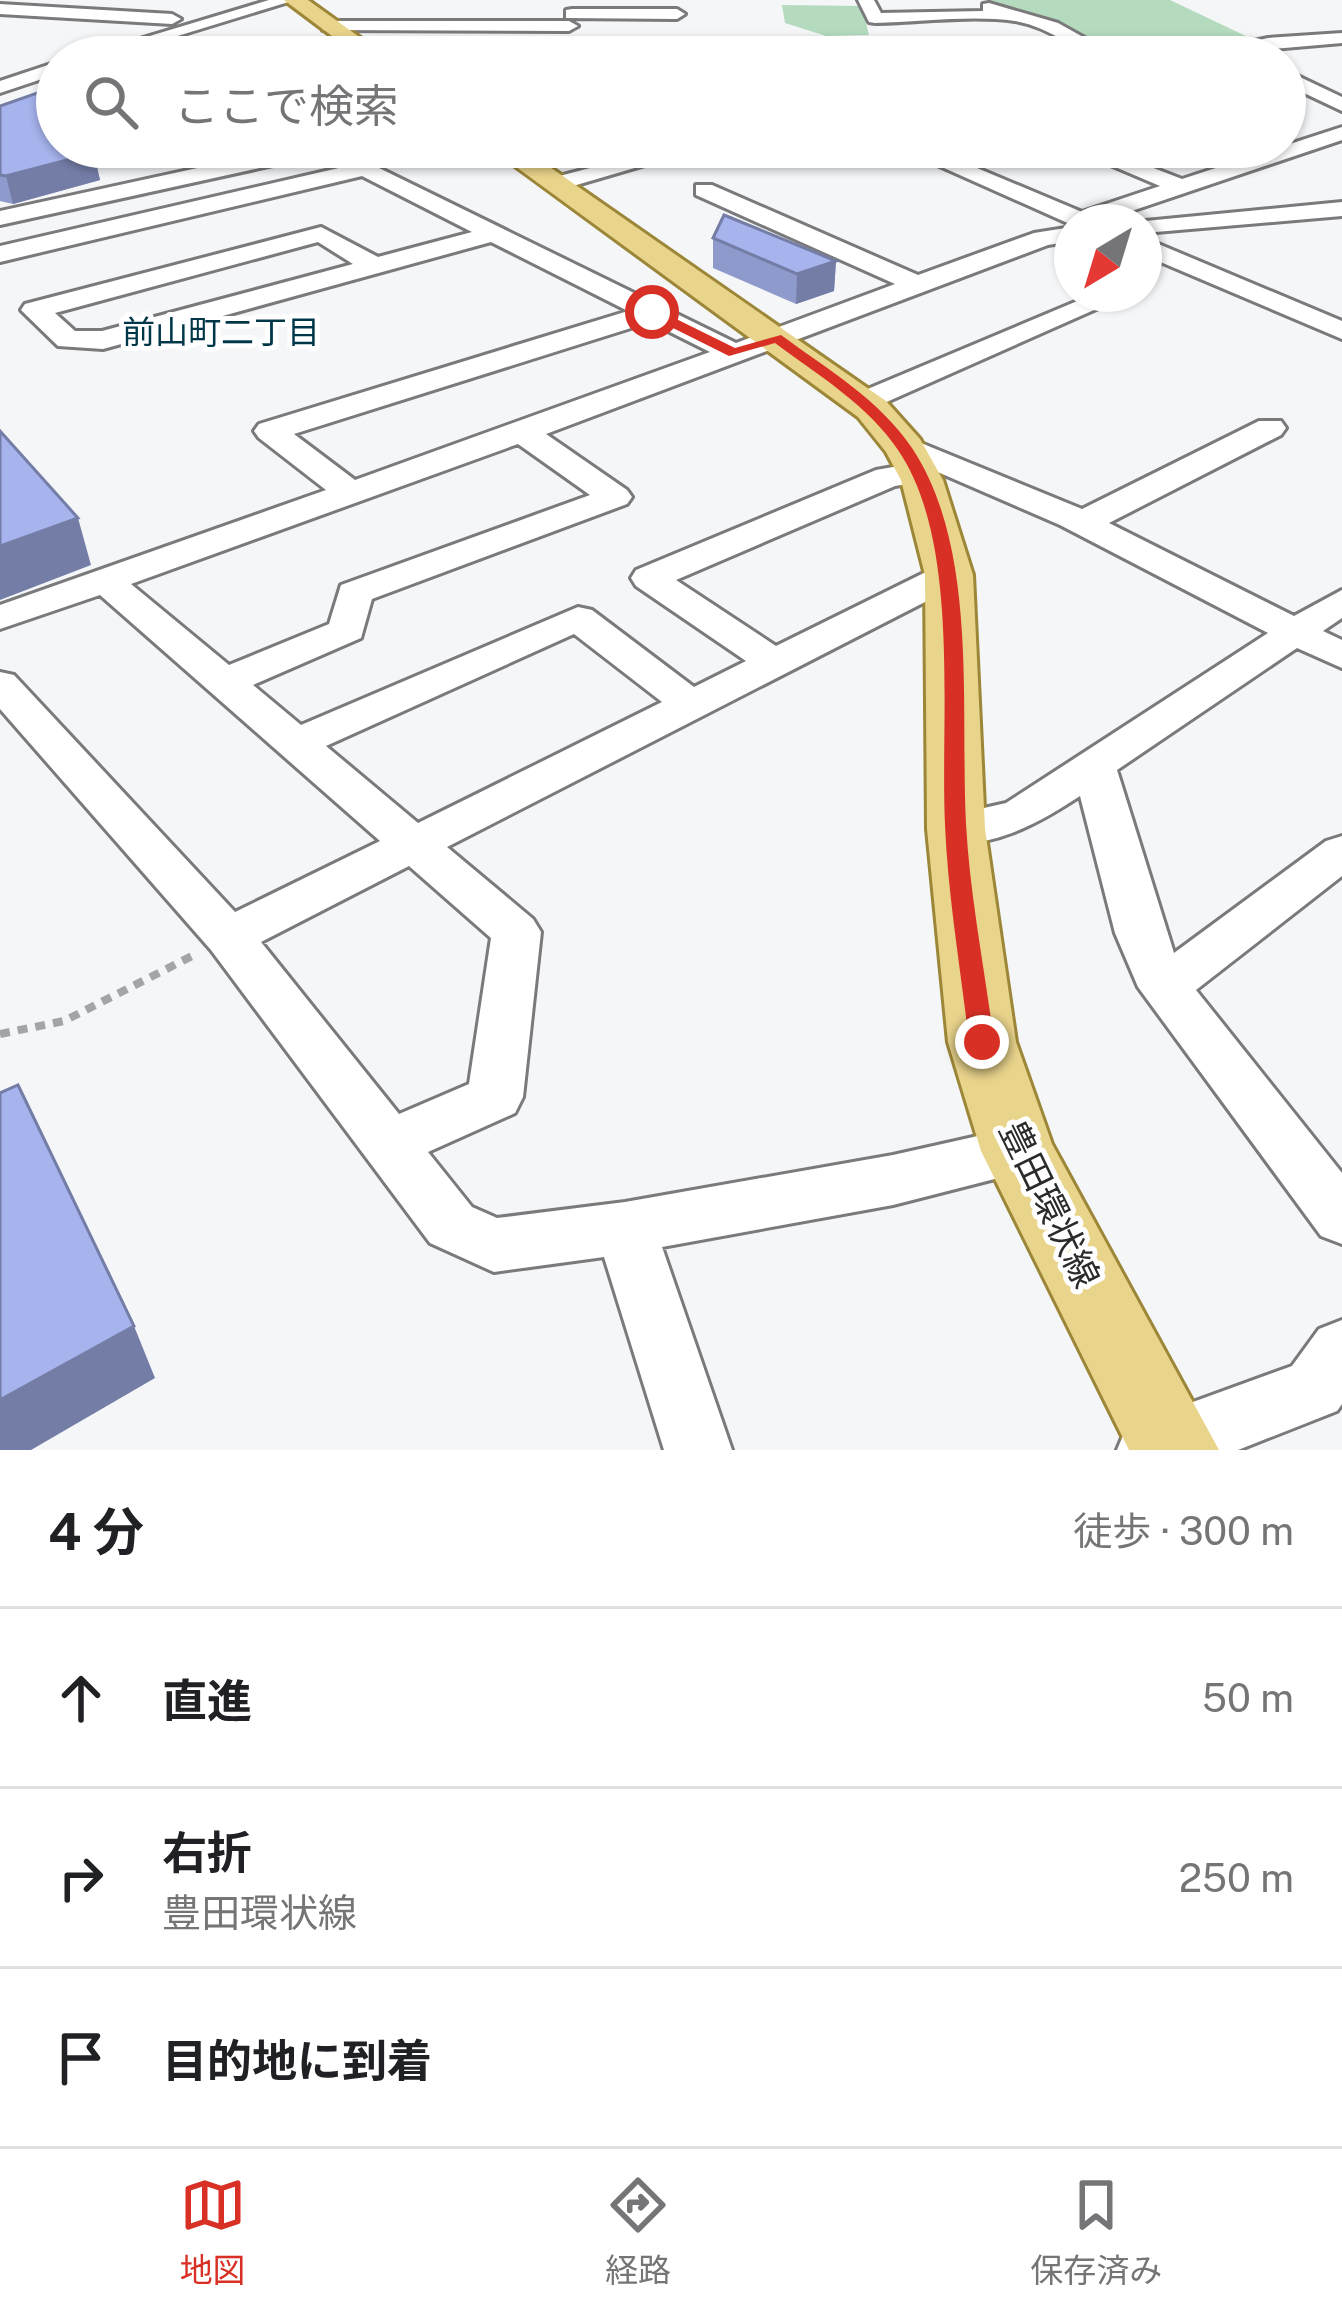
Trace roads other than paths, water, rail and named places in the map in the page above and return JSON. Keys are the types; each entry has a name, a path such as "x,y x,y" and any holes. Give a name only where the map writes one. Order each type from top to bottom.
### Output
{"main road":[{"path":"291,0 344,36"},
{"name":"豊田環状線","path":"545,168 668,260 755,345 862,402 912,460 949,575 956,829 982,1042 1018,1151 1166,1448"}],"street":[{"path":"157,36 291,0"},
{"path":"866,0 877,22 1016,16"},
{"path":"974,0 1069,36"},
{"path":"0,9 203,22"},
{"path":"481,36 677,14"},
{"path":"329,26 570,26"},
{"path":"1306,41 1342,38"},
{"path":"1306,51 1342,56"},
{"path":"1306,72 1323,70"},
{"path":"1306,86 1342,105"},
{"path":"1306,145 1342,133"},
{"path":"1306,134 1319,141"},
{"path":"0,218 227,168"},
{"path":"0,254 356,168"},
{"path":"362,168 652,312 755,345"},
{"path":"954,168 1054,213"},
{"path":"1134,168 1183,187"},
{"path":"1137,204 1233,168"},
{"path":"704,190 916,284"},
{"path":"1162,224 1342,209"},
{"path":"36,210 72,237"},
{"path":"373,266 321,234 35,310 68,340 103,340 496,233"},
{"path":"0,618 352,494 1054,234"},
{"path":"1042,238 1054,244"},
{"path":"1162,254 1342,332"},
{"path":"593,281 668,260"},
{"path":"352,494 270,431 652,312"},
{"path":"862,402 1074,312"},
{"path":"1080,524 1270,428"},
{"path":"227,681 347,630 354,593 615,497 522,432"},
{"path":"773,662 649,578 887,477 912,460 955,465 1342,656"},
{"path":"229,938 949,575"},
{"path":"106,581 516,932 495,1096 389,1144"},
{"path":"956,829 1019,815 1342,601"},
{"path":"295,744 578,618 689,703"},
{"path":"0,684 229,938 451,1225 494,1245 625,1228 893,1180 1018,1151"},
{"path":"1094,765 1140,933 1164,987 1342,1218"},
{"path":"1164,987 1342,852"},
{"path":"625,1228 698,1450"},
{"path":"1166,1448 1315,1389 1342,1350"}],"district":[{"name":"前山町二丁目","path":"221,332"}]}
